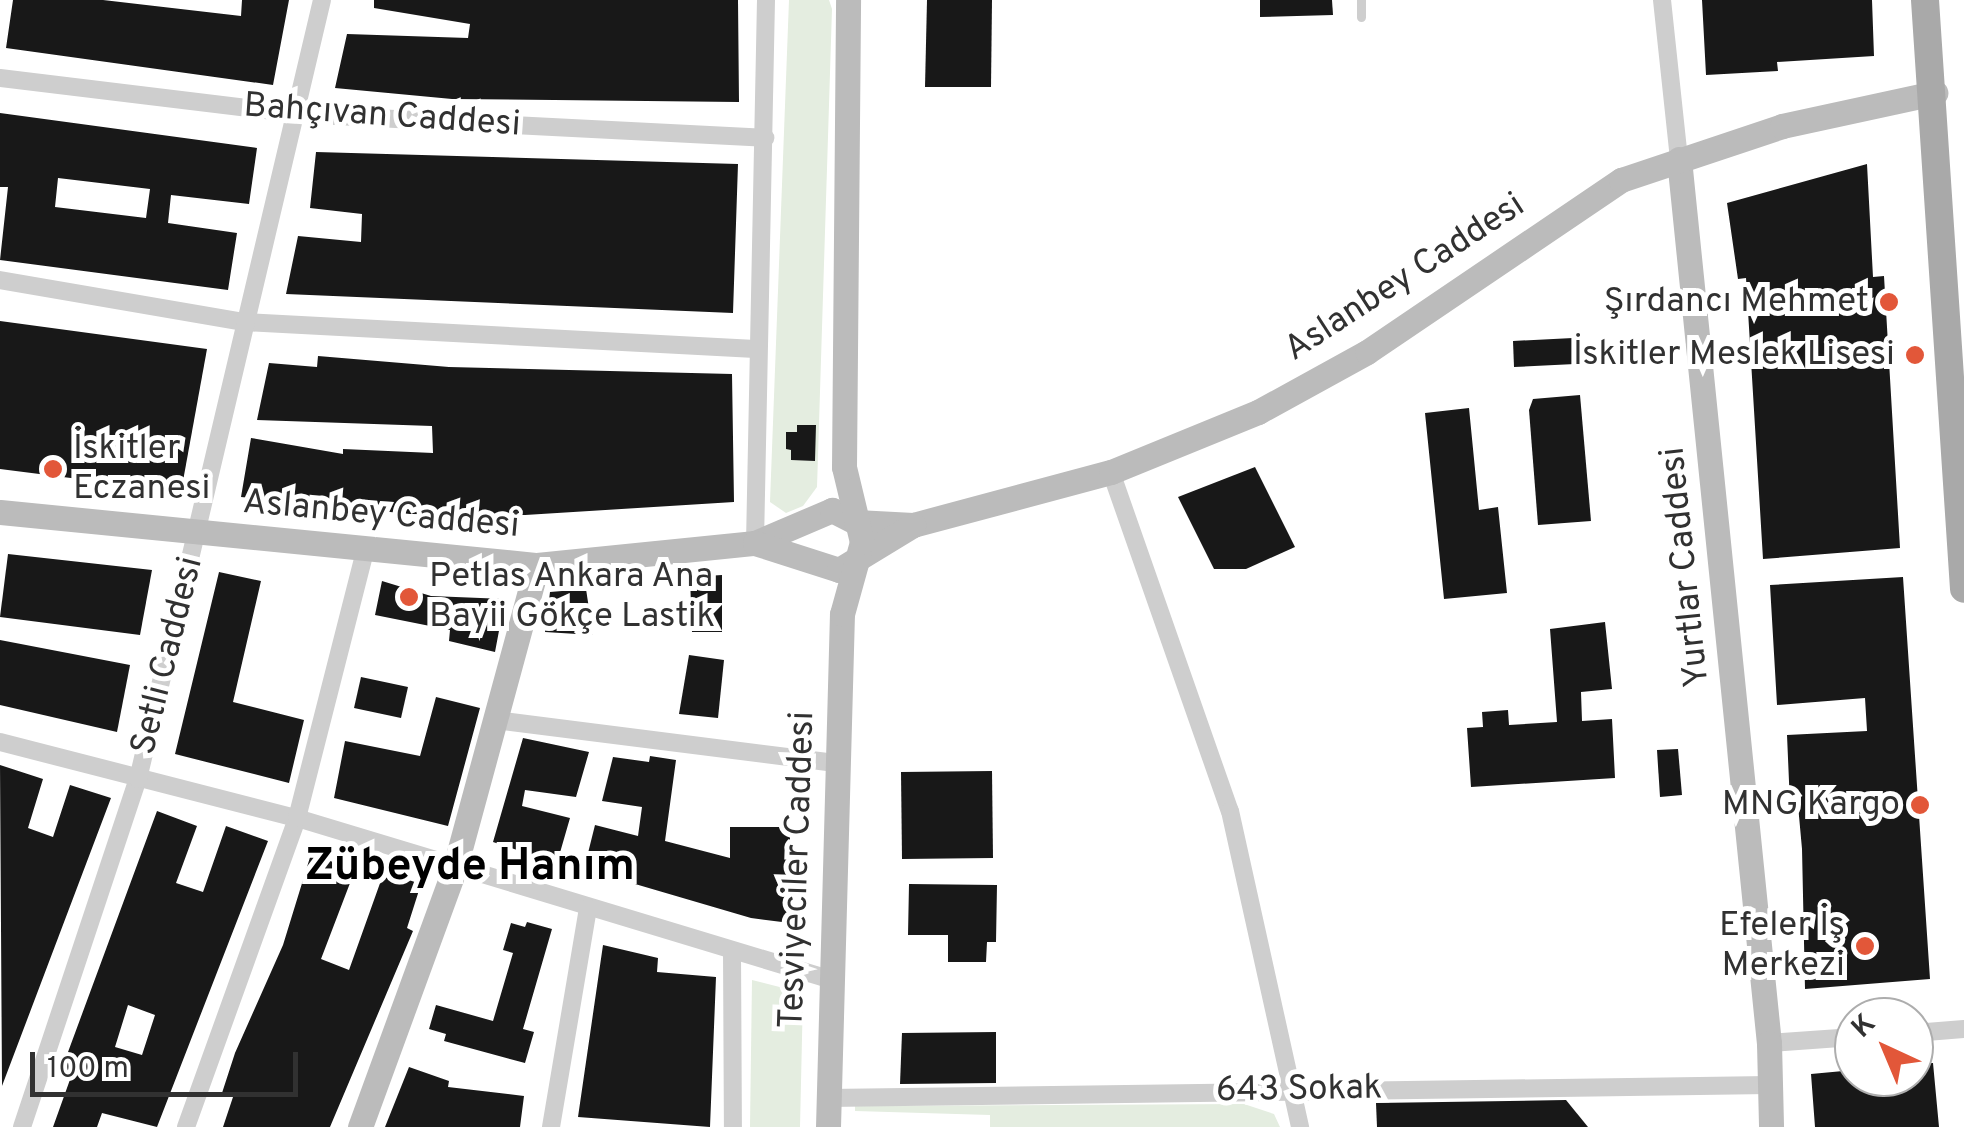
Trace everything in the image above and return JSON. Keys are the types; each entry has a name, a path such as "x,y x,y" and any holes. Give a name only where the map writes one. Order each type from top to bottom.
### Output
{"main road":[{"path":"1916,0 1928,44"},
{"path":"1925,0 1935,93 1964,589"}],"street":[{"name":"Setli Caddesi","path":"22,1127 138,779 322,0"},
{"path":"756,543 755,349 765,138 766,0"},
{"path":"848,0 844,467 860,553"},
{"name":"Yurtlar Caddesi","path":"1662,0 1769,1042 1771,1127"},
{"name":"Bahçıvan Caddesi","path":"0,78 296,114 765,138"},
{"name":"Aslanbey Caddesi","path":"912,524 1111,472 1258,412 1336,369 1621,180 1782,126 1935,93"},
{"path":"0,280 244,322 755,349"},
{"path":"842,614 812,564 802,535 844,467"},
{"path":"1111,472 1230,811 1300,1127"},
{"path":"756,543 832,510 856,522 912,524"},
{"name":"Aslanbey Caddesi","path":"0,512 364,552 537,564 756,543"},
{"path":"756,543 840,570 860,553 912,524"},
{"path":"186,1127 296,818 364,552"},
{"name":"Tesviyeciler Caddesi","path":"828,1127 829,979 842,614 860,553"},
{"path":"360,1127 455,867 537,564"},
{"path":"495,720 835,763"},
{"path":"0,742 296,818 829,979"},
{"path":"550,1127 588,908"},
{"path":"732,952 733,1127"},
{"path":"1934,1031 1964,1029"},
{"path":"1769,1042 1834,1038"},
{"name":"643 Sokak","path":"828,1098 1769,1085"}],"lane":[{"path":"1361,0 1361,17"}],"shaded area":[{"path":"789,0 829,0 832,9 817,487 803,506 786,513 770,502"},
{"path":"752,980 803,993 800,1127 750,1127"},
{"path":"1244,1104 1274,1114 1280,1127 990,1127 990,1115 855,1111 855,1106"}],"building":[{"path":"13,0 103,0 241,16 242,0 289,0 273,85 6,48"},
{"path":"374,0 738,0 739,102 452,99 335,88 347,34 468,38 470,24 374,8"},
{"path":"927,0 992,0 991,87 925,87"},
{"path":"1260,0 1332,0 1333,15 1260,17"},
{"path":"1702,0 1872,0 1874,56 1777,62 1778,71 1706,75"},
{"path":"0,113 257,148 249,204 171,195 168,223 237,233 228,290 0,260 8,187 0,187","holes":["58,178 150,189 146,218 55,207"]},
{"path":"316,152 738,164 733,313 286,294 298,236 361,242 362,214 310,208"},
{"path":"1867,164 1873,277 1884,276 1900,548 1763,559 1746,278 1738,279 1727,203"},
{"path":"0,321 207,349 181,492 0,469"},
{"path":"1573,338 1575,364 1514,367 1513,341"},
{"path":"318,356 449,367 732,374 734,502 525,515 410,514 241,497 251,438 343,454 343,449 433,453 432,426 257,420 269,363 317,367"},
{"path":"1580,395 1591,521 1538,525 1529,410 1533,399"},
{"path":"1469,408 1479,510 1498,507 1507,593 1444,599 1425,413"},
{"path":"797,425 816,425 815,461 791,460 786,432 797,432"},
{"path":"1255,467 1295,547 1246,569 1214,569 1178,497"},
{"path":"8,554 152,570 140,635 0,617"},
{"path":"219,572 261,581 233,702 304,720 289,783 175,754"},
{"path":"722,575 722,632 692,632 690,577"},
{"path":"1903,577 1930,979 1805,989 1802,849 1798,805 1790,805 1787,735 1867,731 1865,698 1777,705 1770,585"},
{"path":"382,581 431,596 505,599 495,652 449,641 450,630 375,615"},
{"path":"586,589 593,635 545,632 550,592"},
{"path":"1605,622 1612,689 1581,692 1582,721 1612,719 1615,778 1471,787 1467,728 1483,727 1482,712 1508,710 1509,725 1557,722 1550,629"},
{"path":"0,640 130,665 117,732 0,705"},
{"path":"689,655 724,660 718,718 679,714"},
{"path":"361,677 408,687 401,718 354,708"},
{"path":"436,697 480,708 448,826 334,798 345,741 420,756"},
{"path":"523,738 589,752 576,797 525,790 522,806 570,818 557,863 493,842"},
{"path":"1678,749 1682,795 1660,797 1657,750"},
{"path":"650,756 676,760 665,841 730,858 730,827 790,827 790,923 751,918 584,869 595,825 638,836 642,807 602,801 613,757 649,762"},
{"path":"0,765 43,779 28,828 53,837 70,785 111,798 2,1086"},
{"path":"992,771 993,858 902,859 901,772"},
{"path":"157,811 197,826 176,883 203,892 226,826 268,841 157,1127 102,1113 97,1127 53,1127 72,1074 61,1071","holes":["128,1005 155,1015 142,1055 115,1047"]},
{"path":"311,854 355,870 321,959 349,970 384,872 421,884 407,928 413,931 330,1127 223,1127 233,1097 222,1093 235,1053 283,945"},
{"path":"909,884 997,885 996,942 987,942 986,962 948,962 948,935 908,935"},
{"path":"527,922 552,929 523,1029 534,1032 525,1063 444,1041 446,1034 429,1029 436,1005 493,1021 513,953 503,950 511,923 525,927"},
{"path":"603,945 658,958 657,972 716,977 710,1127 578,1117"},
{"path":"996,1032 996,1083 900,1084 902,1033"},
{"path":"409,1067 449,1081 448,1087 524,1096 520,1127 385,1127"},
{"path":"1834,1072 1834,1097 1934,1097 1934,1074 1939,1127 1815,1127 1811,1074"},
{"path":"1566,1100 1588,1127 1377,1127 1376,1103"}],"place":[{"name":"Şırdancı Mehmet","path":"1889,302"},
{"name":"İskitler Meslek Lisesi","path":"1915,355"},
{"name":"İskitler Eczanesi","path":"53,469"},
{"name":"Petlas Ankara Ana Bayii Gökçe Lastik","path":"409,597"},
{"name":"MNG Kargo","path":"1920,805"},
{"name":"Efeler İş Merkezi","path":"1865,946"}],"district":[{"name":"Zübeyde Hanım","path":"470,868"}]}
